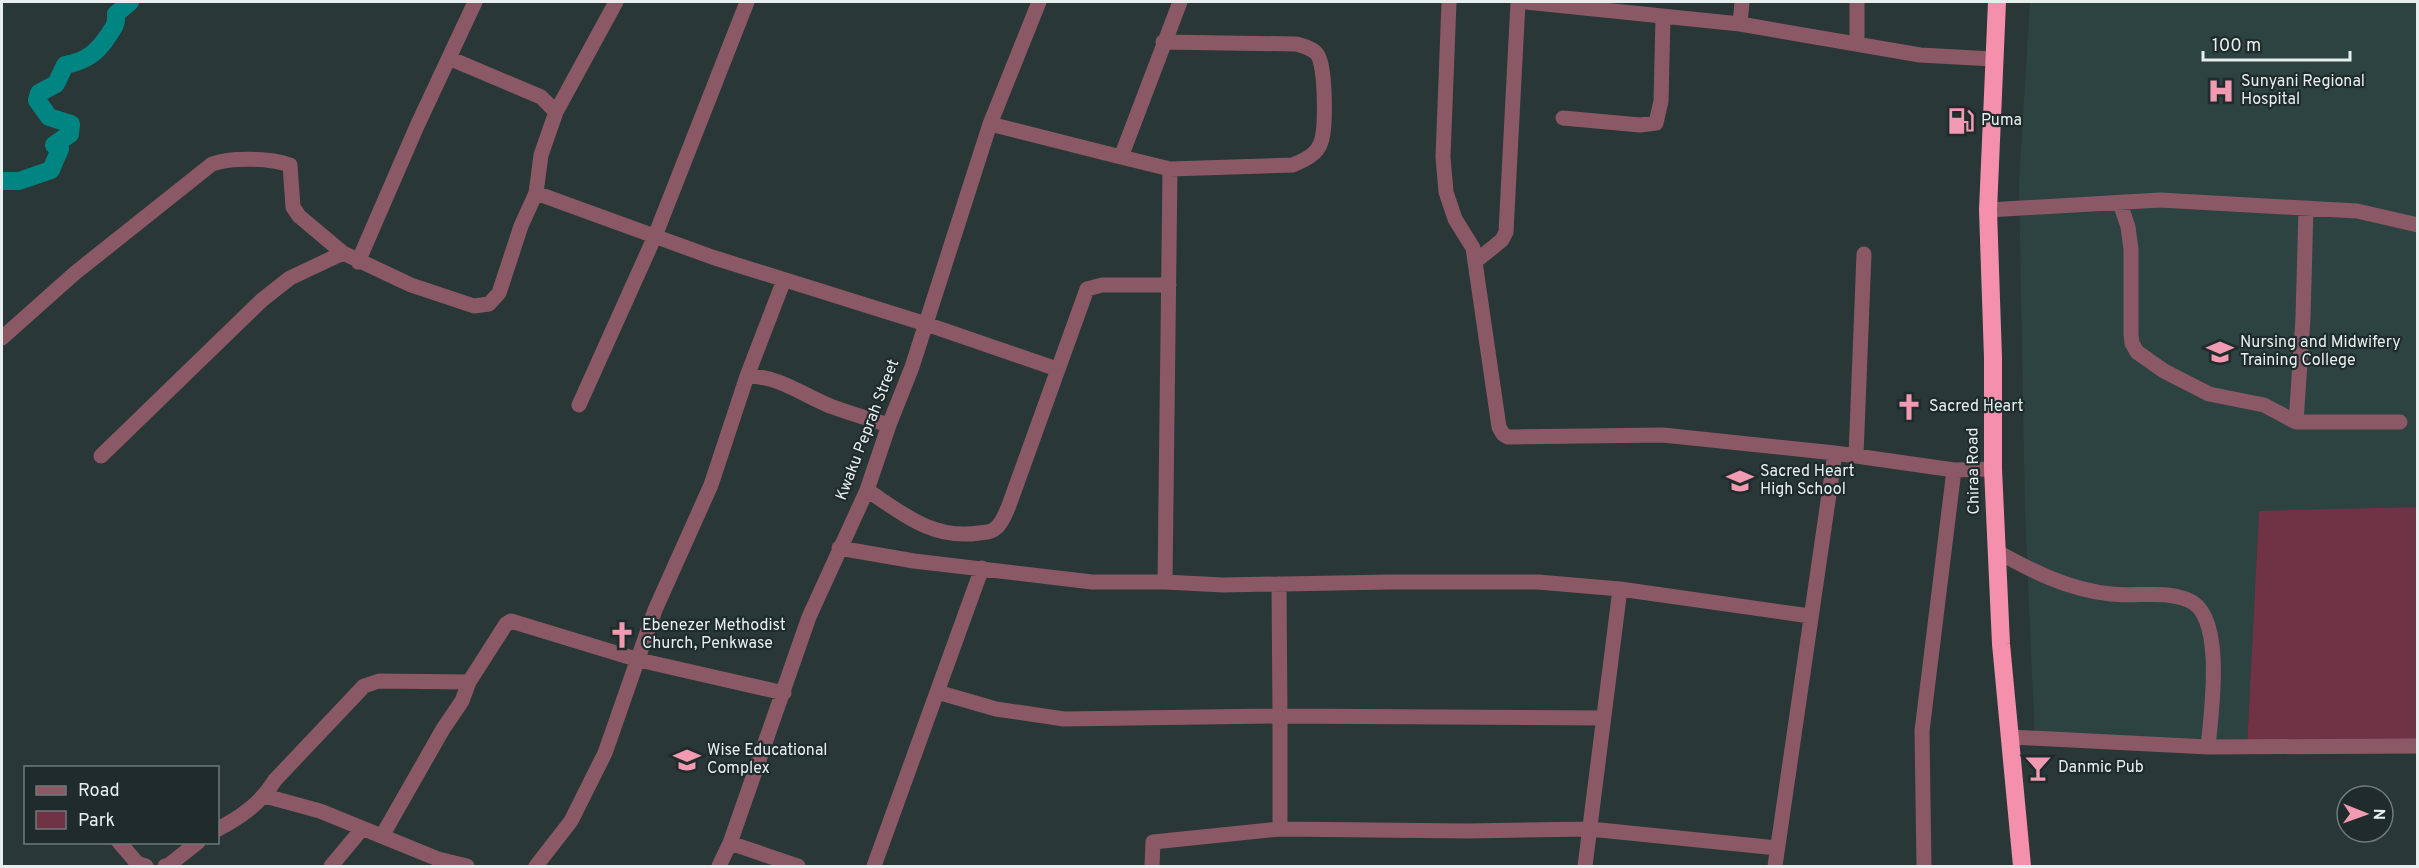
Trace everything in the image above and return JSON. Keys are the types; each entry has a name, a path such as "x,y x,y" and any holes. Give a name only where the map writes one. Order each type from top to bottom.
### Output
{"highway":[{"name":"Chiraa Road","path":"1997,2 1988,210 1993,358 1993,469 2001,644 2022,867"}],"street":[{"path":"358,261 417,126 475,2"},
{"path":"2,338 75,273 212,164 221,161 250,160 290,165 293,207 299,216 343,253 411,285 474,306 489,304 499,293 521,226 536,193 541,155 556,112 616,2"},
{"path":"579,405 655,236 747,2"},
{"name":"Kwaku Peprah Street","path":"719,867 730,843 784,693 809,617 867,490 926,324 990,124 1039,2"},
{"path":"1121,157 1180,2"},
{"path":"1449,2 1443,156 1446,192 1455,219 1473,248 1499,427 1503,434 1508,437 1663,435 1835,453 1954,470 1993,469"},
{"path":"1476,261 1502,240 1506,232 1518,2"},
{"path":"1526,2 1740,24 1920,55 1993,59"},
{"path":"1740,24 1742,2"},
{"path":"1857,2 1857,44"},
{"path":"1563,118 1640,124 1656,123 1660,101 1663,17"},
{"path":"990,124 1170,169 1293,165 1310,157 1321,143 1324,120 1321,63 1317,54 1310,48 1296,44 1163,42"},
{"path":"449,58 541,97 556,112"},
{"path":"1165,582 1170,169"},
{"path":"536,193 784,280 926,324 1057,369"},
{"path":"1988,210 2160,200 2372,213 2418,225"},
{"path":"2120,203 2129,236 2130,334 2137,352 2163,371 2209,394 2264,405 2296,423 2400,422"},
{"path":"2296,423 2303,318 2306,208"},
{"path":"101,456 262,300 290,278 343,253"},
{"path":"1856,456 1864,254"},
{"path":"536,867 571,821 605,753 655,610 711,485 747,376 784,280"},
{"path":"867,490 910,519 936,532 972,534 991,532 998,526 1008,508 1087,289 1102,285 1168,285"},
{"path":"747,376 764,376 832,406 889,425"},
{"path":"1774,867 1835,453"},
{"path":"1924,867 1922,731 1954,470"},
{"path":"839,548 914,561 1092,582 1223,585 1538,582 1620,589 1810,616"},
{"path":"1996,551 2032,571 2078,588 2112,595 2173,596 2199,606 2206,617 2214,644 2208,747"},
{"path":"874,867 982,568"},
{"path":"1279,584 1280,829"},
{"path":"1585,867 1620,589"},
{"path":"382,836 443,729 454,714 469,682 506,624 511,621 639,660 784,693"},
{"path":"219,828 237,819 265,796 275,780 364,686 379,681 469,682"},
{"path":"937,692 996,709 1064,719 1280,716 1603,718"},
{"path":"2011,737 2208,747 2418,746"},
{"path":"265,796 320,811 438,859 467,867"},
{"path":"1152,867 1153,842 1280,829 1467,831 1590,828 1777,848"},
{"path":"332,867 362,829"},
{"path":"730,843 798,867"},
{"path":"120,844 137,863 146,867"},
{"path":"165,867 197,844"}],"shaded area":[{"name":"Nursing and Midwifery Training College","path":"2030,2 2417,2 2417,507 2259,512 2247,746 2035,744 2025,513 2019,182"}],"green space":[{"path":"2417,507 2417,741 2247,746 2259,511"}],"waterway":[{"path":"2,181 19,181 51,170 60,149 54,145 70,134 71,124 49,117 37,100 39,93 56,84 65,65 85,59 100,47 115,25 116,14 130,2"}],"place":[{"name":"Sunyani Regional Hospital","path":"2221,91"},
{"name":"Puma","path":"1961,121"},
{"name":"Nursing and Midwifery Training College","path":"2220,352"},
{"name":"Sacred Heart","path":"1909,407"},
{"name":"Sacred Heart High School","path":"1740,481"},
{"name":"Ebenezer Methodist Church, Penkwase","path":"622,635"},
{"name":"Wise Educational Complex","path":"687,760"},
{"name":"Danmic Pub","path":"2038,768"}]}
